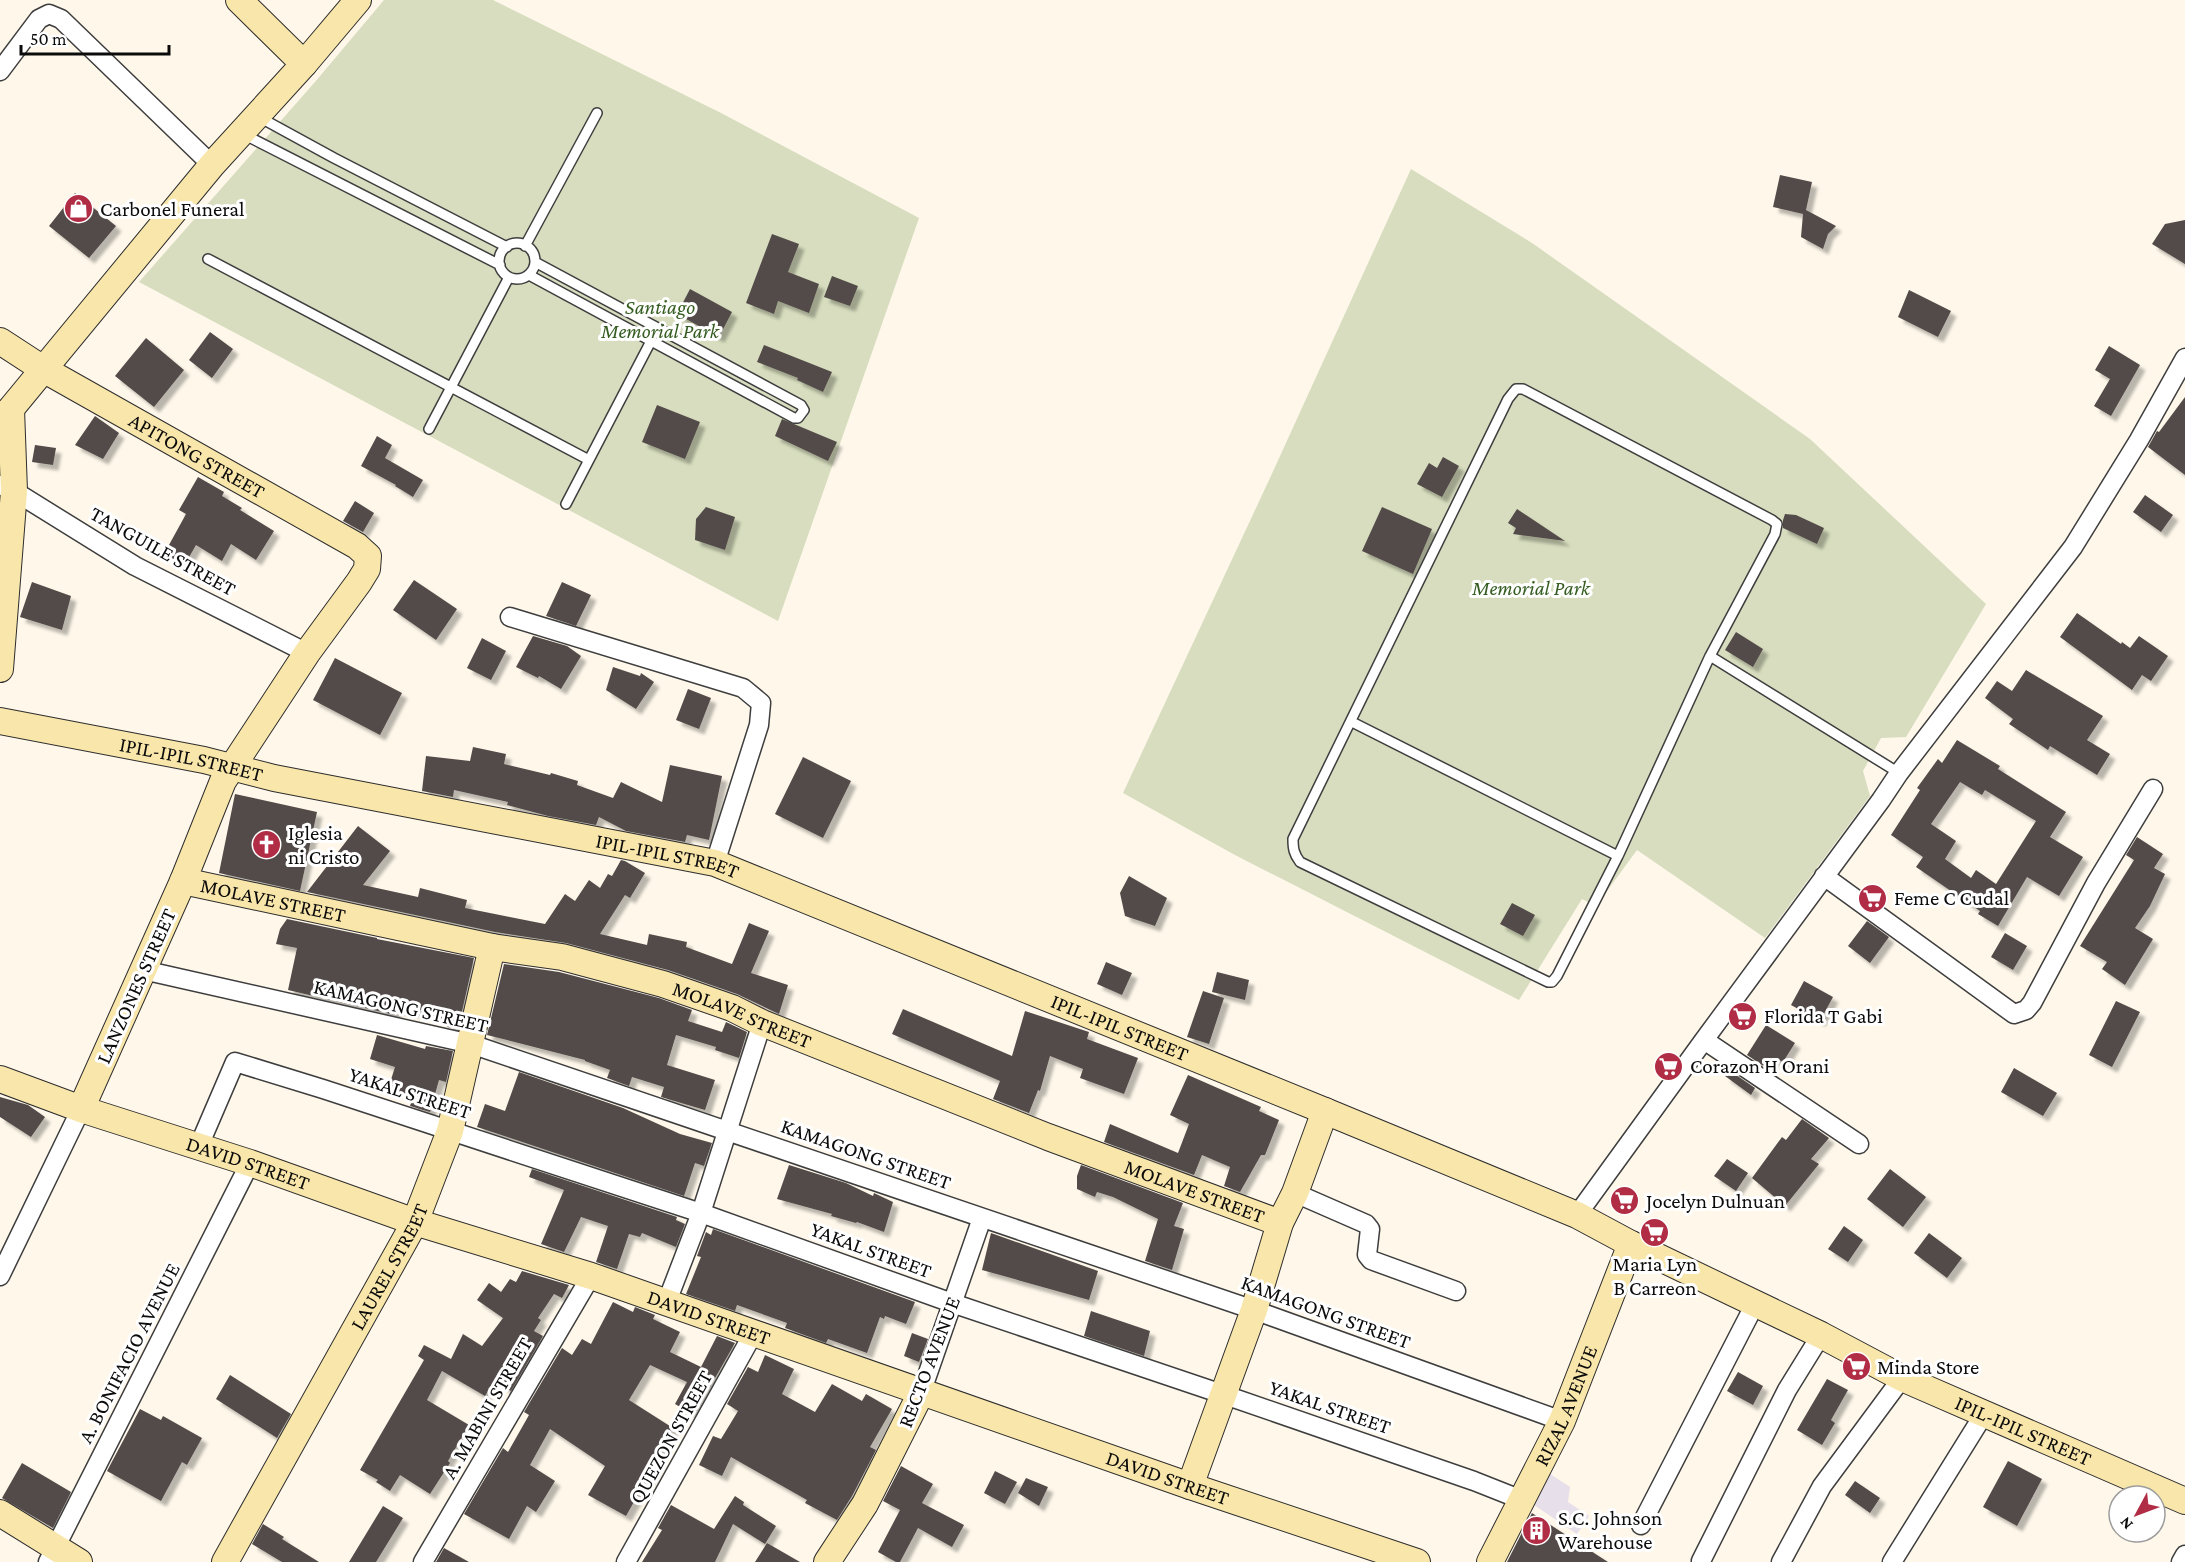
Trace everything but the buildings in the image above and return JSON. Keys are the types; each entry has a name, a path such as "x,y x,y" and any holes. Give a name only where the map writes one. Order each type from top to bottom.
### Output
{"street":[{"path":"239,0 304,64"},
{"path":"0,669 7,488 5,416 212,165 304,64 358,0"},
{"path":"0,70 39,19 49,14 61,19 212,165"},
{"name":"APITONG STREET","path":"0,341 43,369 357,546 368,556 367,569 359,582"},
{"path":"1577,1215 1899,773 2073,547 2139,440 2185,358"},
{"name":"TANGUILE STREET","path":"7,488 135,566 307,653"},
{"name":"LANZONES STREET","path":"0,1276 81,1109 144,970 223,781 307,653 359,582"},
{"path":"510,617 743,688 761,703 759,725 715,863"},
{"name":"IPIL-IPIL STREET","path":"0,721 715,863 1577,1215 1631,1245 1821,1335 1902,1378 2185,1501"},
{"path":"1824,876 2014,1014 2021,1013 2032,1003 2097,883 2153,789"},
{"name":"MOLAVE STREET","path":"183,881 492,947 562,957 663,984 732,1008 762,1023 1048,1137 1280,1223"},
{"name":"LAUREL STREET","path":"225,1562 415,1222 450,1131 492,947"},
{"name":"KAMAGONG STREET","path":"144,970 471,1044 1254,1310 1562,1421"},
{"path":"666,1304 701,1213 762,1023"},
{"path":"1704,1040 1859,1144"},
{"name":"YAKAL STREET","path":"198,1148 235,1062 701,1213 952,1303 1474,1481 1522,1500"},
{"name":"DAVID STREET","path":"0,1079 81,1109 250,1163 415,1222 591,1276 921,1393 1417,1562"},
{"path":"1190,1486 1254,1310 1280,1223 1295,1193 1325,1111"},
{"name":"A. BONIFACIO AVENUE","path":"52,1554 250,1163"},
{"name":"MOLAVE STREET","path":"1295,1193 1366,1224 1370,1229 1367,1255 1371,1260 1456,1291"},
{"name":"RECTO AVENUE","path":"827,1562 865,1504 921,1393 982,1218"},
{"name":"RIZAL AVENUE","path":"1490,1562 1562,1421 1631,1245"},
{"name":"A. MABINI STREET","path":"423,1562 591,1276"},
{"path":"1641,1525 1755,1304"},
{"name":"QUEZON STREET","path":"626,1562 753,1334"},
{"path":"1701,1561 1788,1390 1821,1335"},
{"path":"1781,1562 1822,1486 1902,1378"},
{"path":"1892,1562 1984,1414"},
{"path":"0,1513 52,1554 79,1562"},
{"path":"2181,1562 2185,1555"}],"lane":[{"path":"525,246 597,113"},
{"path":"249,124 334,158 507,247"},
{"path":"249,124 500,265"},
{"path":"529,275 794,418 798,418 803,413 801,405 535,262 531,251 525,246 512,244 507,247 501,255 500,265 509,277 521,279 529,275 535,262"},
{"path":"208,259 589,460"},
{"path":"429,429 509,277"},
{"path":"566,504 651,340"},
{"path":"1516,389 1523,389 1777,524 1775,534 1710,656 1618,856 1552,982 1300,862 1295,856 1293,839 1508,399 1516,389"},
{"path":"1710,656 1899,773"},
{"path":"1352,722 1618,856"}],"shaded area":[{"path":"1550,1474 1570,1487 1568,1502 1589,1516 1577,1534 1531,1503"}],"green space":[{"name":"Santiago Memorial Park","path":"384,0 493,0 721,113 919,218 778,621 139,282"},
{"name":"Memorial Park","path":"1411,169 1532,243 1810,439 1986,604 1906,737 1881,738 1863,771 1870,796 1765,938 1637,850 1596,906 1582,899 1519,1000 1235,855 1123,793"}],"place":[{"name":"Carbonel Funeral","path":"79,209"},
{"name":"Iglesia ni Cristo","path":"267,845"},
{"name":"Feme C Cudal","path":"1873,898"},
{"name":"Florida T Gabi","path":"1743,1016"},
{"name":"Corazon H Orani","path":"1669,1066"},
{"name":"Jocelyn Dulnuan","path":"1625,1201"},
{"name":"Maria Lyn B Carreon","path":"1655,1233"},
{"name":"Minda Store","path":"1856,1367"},
{"name":"S.C. Johnson Warehouse","path":"1537,1530"}]}
